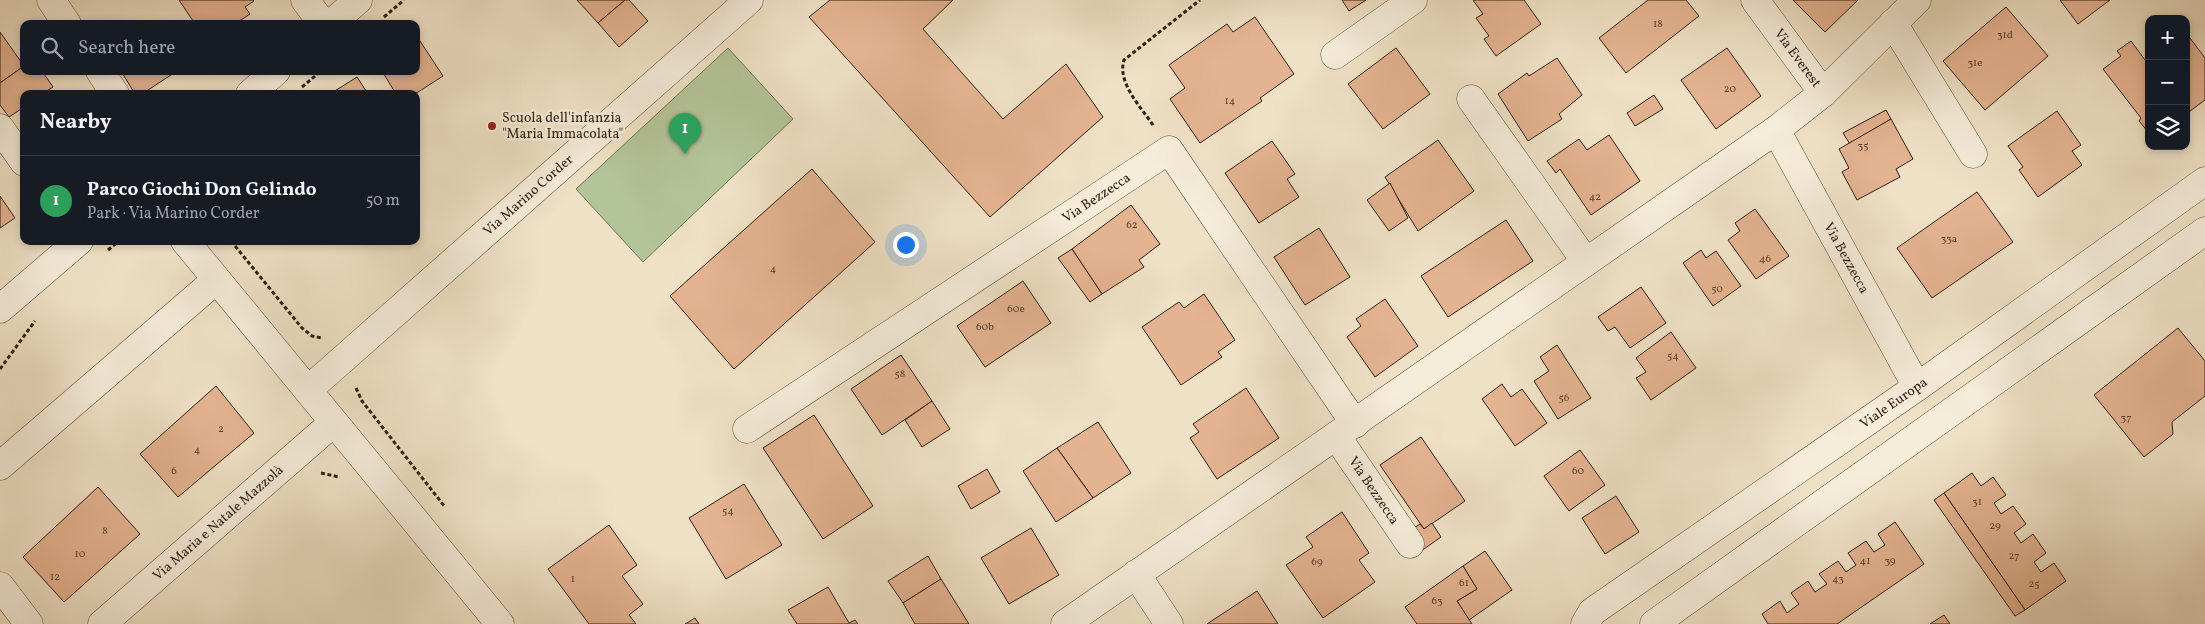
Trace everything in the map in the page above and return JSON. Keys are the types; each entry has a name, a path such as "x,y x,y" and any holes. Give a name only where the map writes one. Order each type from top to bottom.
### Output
{"street":[{"path":"51,0 64,20"},
{"path":"305,0 319,20"},
{"path":"336,20 358,0"},
{"name":"Via Marino Corder","path":"308,390 749,0"},
{"path":"1335,55 1413,0"},
{"name":"Via Everest","path":"1755,0 1823,93"},
{"path":"1065,624 1776,130 1823,93 1917,0"},
{"path":"1893,24 1973,154"},
{"path":"103,75 112,90"},
{"path":"255,90 271,75"},
{"path":"1471,99 1586,262"},
{"path":"0,128 20,156"},
{"name":"Via Bezzecca","path":"1776,130 1917,387"},
{"name":"Via Bezzecca","path":"747,429 1169,150 1346,430 1410,544"},
{"name":"Viale Europa","path":"1585,624 1592,612 1917,387 2205,181"},
{"path":"1654,624 2205,231"},
{"path":"0,309 74,245"},
{"path":"187,245 500,624"},
{"path":"0,466 216,280"},
{"name":"Via Maria e Natale Mazzolà","path":"102,624 333,423"},
{"path":"1136,574 1169,624"},
{"path":"0,586 29,624"}],"path":[{"path":"383,18 404,0"},
{"path":"1169,150 1123,79 1121,69 1124,60 1200,0"},
{"path":"301,88 316,75"},
{"path":"110,249 114,245"},
{"path":"234,245 302,328 312,336 322,338 327,343"},
{"path":"314,474 332,474 344,479"}],"green space":[{"path":"728,48 793,119 643,262 576,189"}],"building":[{"path":"179,0 254,1 245,7 250,14 241,20 192,20"},
{"path":"577,0 625,0 598,23"},
{"path":"625,0 629,0 648,21 619,47 598,23"},
{"path":"830,0 953,0 923,29 1003,119 1066,64 1103,117 990,217 809,17"},
{"path":"1342,0 1366,0 1349,11"},
{"path":"1473,0 1524,0 1541,24 1496,56 1484,39 1489,36 1476,18 1483,14"},
{"path":"1648,0 1686,0 1699,16 1626,73 1599,38"},
{"path":"1793,0 1858,0 1825,32"},
{"path":"2060,0 2110,0 2078,24"},
{"path":"2006,7 2048,56 1985,110 1943,61"},
{"path":"1255,17 1294,74 1260,98 1262,101 1200,143 1170,99 1185,88 1169,65 1227,24 1233,32"},
{"path":"0,32 20,60 20,69 0,83"},
{"path":"2190,38 2205,58 2205,100 2190,111"},
{"path":"420,41 443,76 420,91 394,90 384,75 420,75"},
{"path":"2131,41 2145,60 2145,128 2139,121 2141,118 2103,69 2121,56 2117,51"},
{"path":"1396,48 1430,94 1383,129 1348,84"},
{"path":"1727,48 1761,96 1716,129 1681,80"},
{"path":"1557,58 1582,95 1559,114 1562,119 1528,141 1498,94 1527,73 1529,76"},
{"path":"20,69 20,75 45,75 53,87 48,90 20,90 20,110 9,117 0,105 0,83"},
{"path":"123,75 171,75 148,90 133,90"},
{"path":"357,77 365,90 336,90"},
{"path":"1654,95 1663,109 1635,126 1627,113"},
{"path":"1886,110 1891,119 1850,144 1843,133"},
{"path":"2057,111 2081,145 2072,151 2082,165 2038,197 2019,170 2023,167 2008,146"},
{"path":"1891,119 1913,159 1896,169 1900,177 1857,200 1842,172 1849,168 1839,149"},
{"path":"1609,135 1640,181 1591,215 1560,169 1556,173 1547,161 1579,139 1587,150"},
{"path":"1438,140 1474,191 1418,231 1385,177"},
{"path":"1272,141 1295,174 1287,179 1299,197 1259,223 1225,173"},
{"path":"812,169 875,242 734,369 670,296"},
{"path":"1390,183 1408,218 1389,231 1367,200"},
{"path":"1977,192 2013,242 1932,298 1897,248"},
{"path":"0,196 15,218 0,228"},
{"path":"1131,205 1160,244 1139,260 1144,267 1102,294 1072,249"},
{"path":"1755,209 1789,256 1756,279 1728,240 1740,231 1735,223"},
{"path":"1506,220 1533,261 1448,317 1421,276"},
{"path":"1319,228 1350,277 1305,305 1274,257"},
{"path":"1072,249 1102,294 1090,302 1058,258"},
{"path":"1701,250 1706,258 1716,251 1741,286 1713,306 1683,263"},
{"path":"1023,281 1051,323 985,367 957,326"},
{"path":"1641,287 1666,323 1630,348 1615,327 1608,331 1598,317"},
{"path":"1204,294 1235,340 1218,352 1222,357 1181,385 1142,327 1179,302 1184,308"},
{"path":"1385,299 1418,346 1375,377 1347,337 1361,326 1356,319"},
{"path":"2178,328 2205,361 2205,396 2172,422 2173,434 2144,457 2094,395"},
{"path":"1671,332 1696,368 1651,400 1636,378 1646,372 1636,358"},
{"path":"1557,345 1591,398 1558,419 1534,381 1549,371 1540,357"},
{"path":"901,355 932,401 882,435 851,389"},
{"path":"1502,384 1511,397 1522,389 1547,423 1515,446 1482,399"},
{"path":"216,386 254,433 178,497 140,454"},
{"path":"1246,388 1279,438 1217,479 1190,438 1199,432 1193,424"},
{"path":"932,401 950,429 922,447 905,420"},
{"path":"814,415 873,506 823,539 763,448"},
{"path":"1098,422 1131,473 1093,498 1057,448"},
{"path":"1421,437 1465,501 1424,529 1380,465"},
{"path":"1057,448 1093,498 1056,522 1023,471"},
{"path":"1580,450 1605,485 1569,511 1544,476"},
{"path":"987,469 1000,492 971,509 958,486"},
{"path":"1972,473 1981,486 1993,477 2006,495 1994,503 2001,514 2013,506 2026,524 2014,533 2021,543 2033,534 2046,553 2034,562 2041,572 2054,563 2066,581 2025,610 1944,493"},
{"path":"744,484 782,545 726,579 689,518"},
{"path":"98,487 140,534 64,602 23,557"},
{"path":"1944,493 2025,610 2015,616 1934,500"},
{"path":"1616,496 1639,532 1605,554 1582,518"},
{"path":"1342,512 1369,553 1359,560 1375,582 1323,618 1286,565 1313,547 1306,537"},
{"path":"1895,522 1924,564 1837,624 1768,624 1762,614 1780,601 1787,613 1799,604 1791,593 1808,581 1815,592 1827,584 1819,574 1838,561 1846,572 1856,565 1848,553 1866,541 1874,552 1885,545 1878,534"},
{"path":"1432,523 1441,537 1421,551 1408,532 1420,524 1424,529"},
{"path":"609,525 637,565 622,576 643,604 629,615 636,624 589,624 548,569"},
{"path":"1031,528 1059,575 1009,604 981,558"},
{"path":"1485,551 1512,590 1469,620 1457,601 1477,589 1463,566"},
{"path":"928,556 941,579 903,603 888,581"},
{"path":"1463,566 1477,589 1457,601 1472,624 1417,624 1405,607"},
{"path":"941,579 969,624 915,624 903,603"},
{"path":"828,587 849,623 855,620 858,624 797,624 788,610"},
{"path":"1257,591 1278,624 1207,624"},
{"path":"1944,615 1950,624 1930,624"},
{"path":"695,618 699,624 685,624"}],"place":[{"name":"Scuola dell'infanzia \"Maria Immacolata\"","path":"492,126"},
{"name":"Parco Giochi Don Gelindo","path":"685,154"}]}
